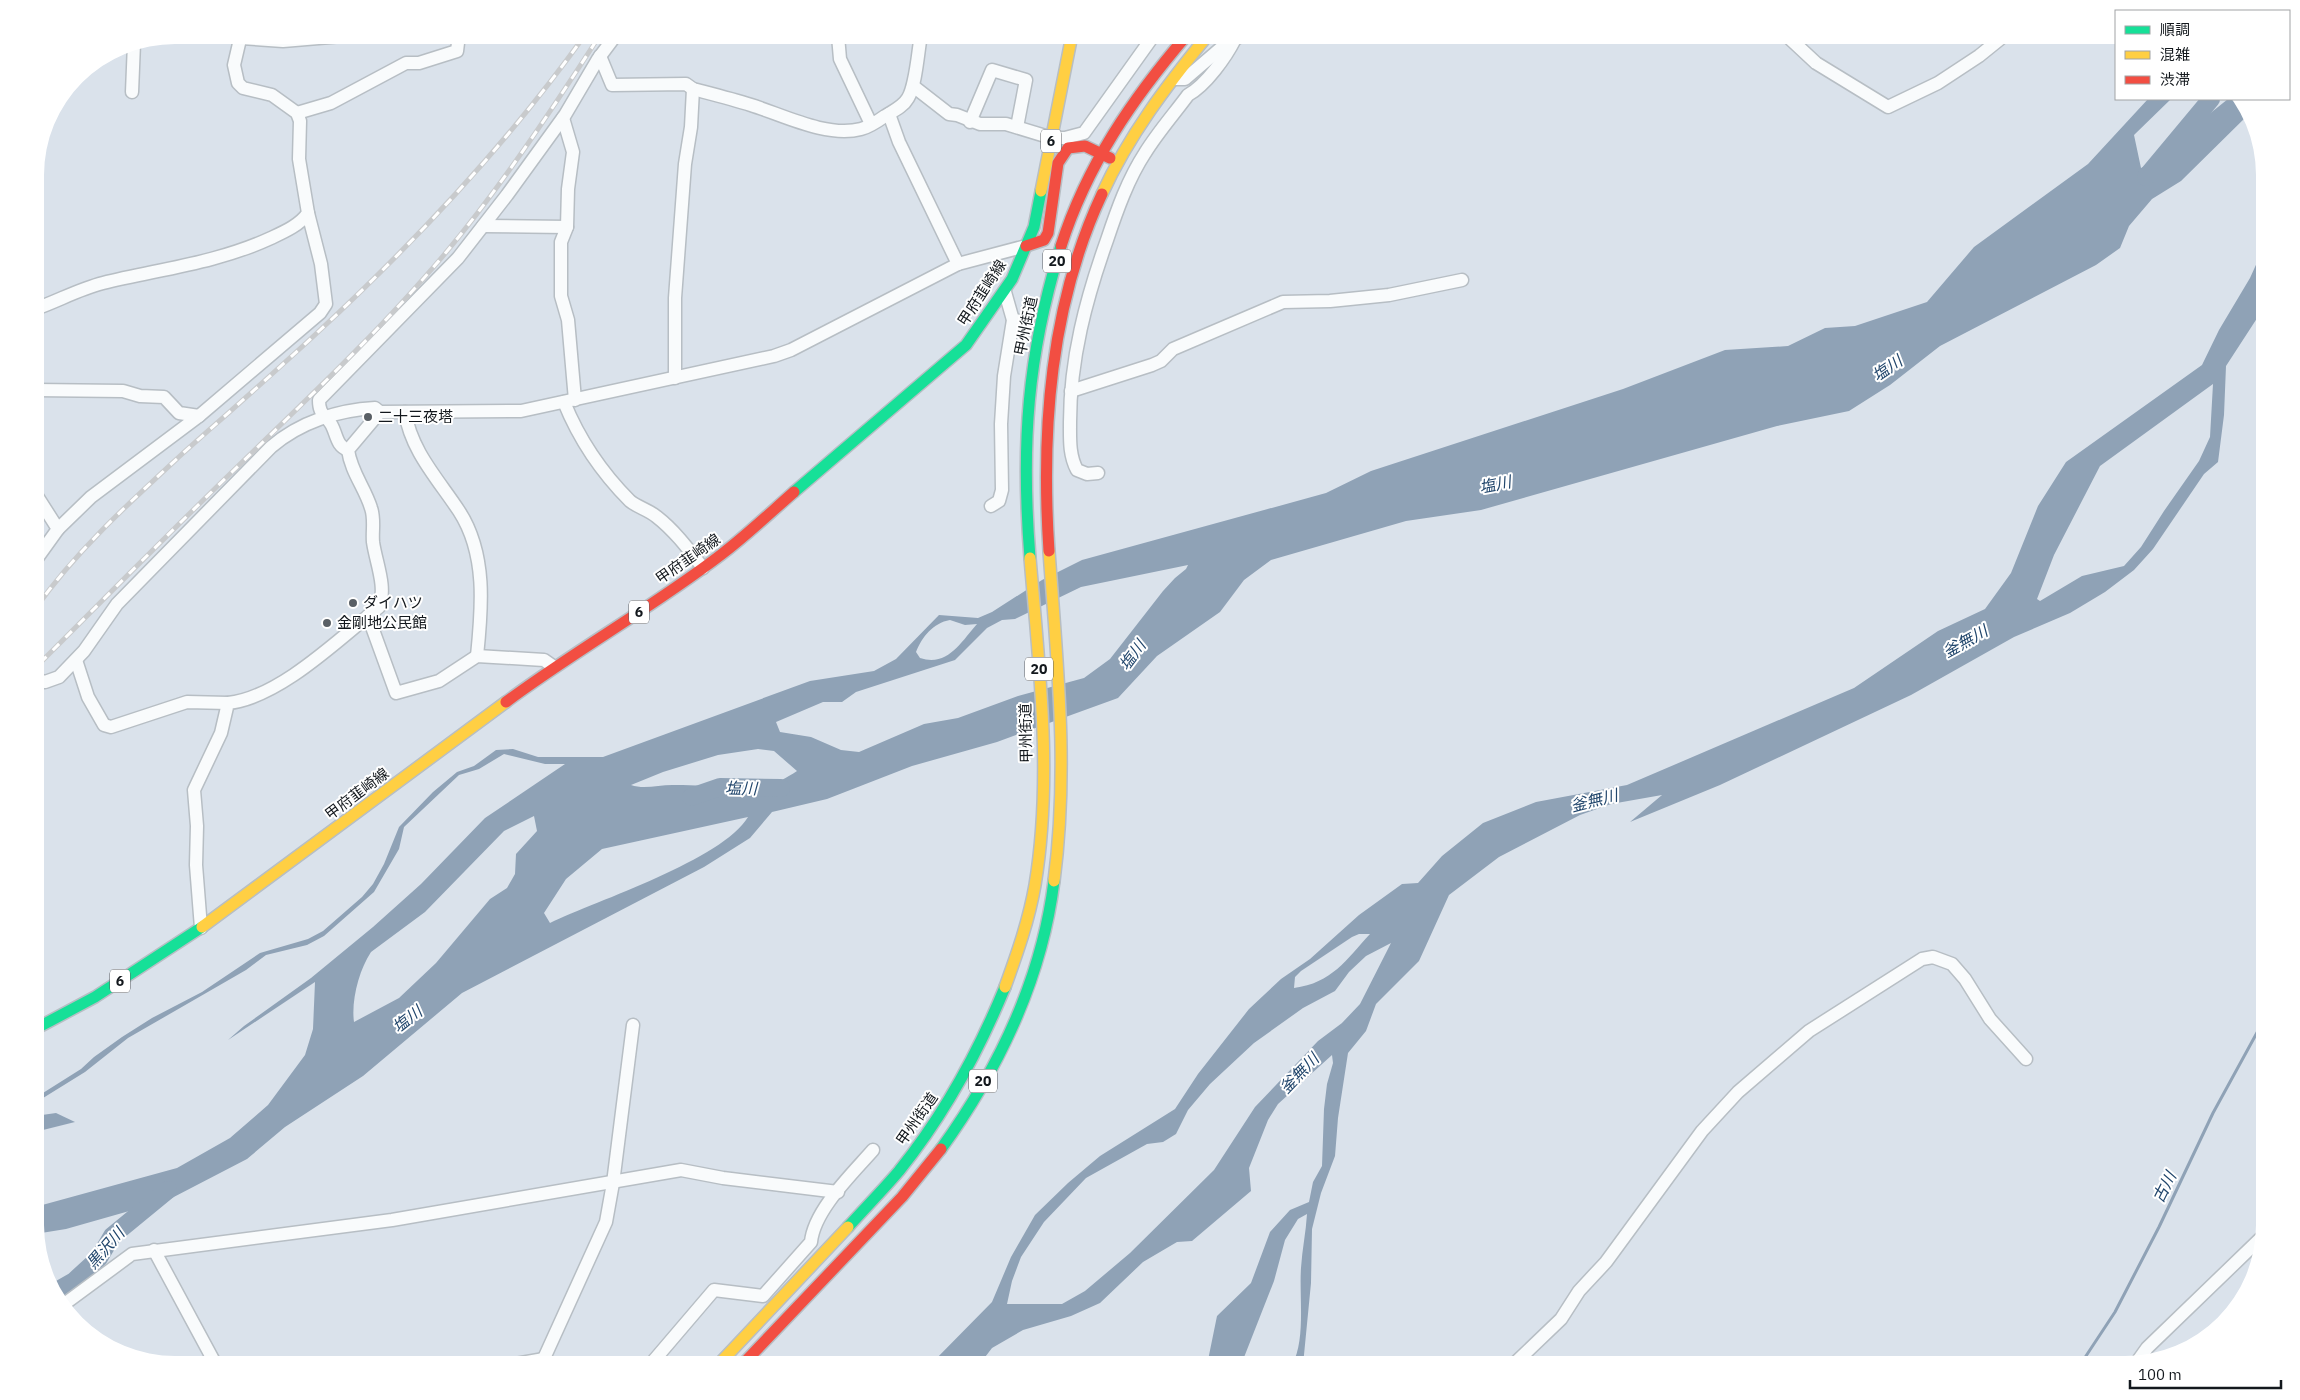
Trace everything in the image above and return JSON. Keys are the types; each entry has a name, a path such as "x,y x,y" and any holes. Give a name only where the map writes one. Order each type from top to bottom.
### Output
{"main road":[{"name":"甲府韮崎線","path":"44,1025 95,997 201,928 554,667 598,640 703,568 765,520 966,345 1005,292 1018,268 1034,227 1070,44"},
{"name":"甲州街道","path":"727,1356 900,1170 945,1107 982,1043 1008,982 1028,918 1038,867 1042,820 1041,705 1028,518 1026,451 1029,390 1038,333 1054,271 1071,218 1101,153 1124,115 1162,63 1179,44"},
{"name":"20","path":"751,1356 916,1181 961,1119 1001,1051 1028,988 1046,923 1057,868 1062,814 1061,704 1047,515 1048,390 1056,338 1071,276 1082,243 1110,175 1138,128 1172,78 1200,44"},
{"path":"1026,246 1044,240 1048,233 1058,163 1062,154 1068,148 1080,144 1118,162"}],"street":[{"path":"44,548 58,529 91,497 199,416 320,313 326,304 321,264 308,213 298,159 300,121 297,113 272,95 243,88 238,83 234,65 239,44"},
{"path":"297,113 331,103 406,63 420,63 457,52 458,44"},
{"path":"76,660 88,697 104,725 111,727 187,702 243,702 286,681 379,607 382,600 379,566 374,542 374,516 371,506 358,482 348,450 338,442 330,422 324,418 319,408 319,400 451,265 483,226 563,118 609,44"},
{"path":"839,44 840,59 871,124"},
{"path":"600,56 612,85 686,84 693,89 750,104 819,128 849,130 862,129 889,114 908,99 913,86 920,44"},
{"path":"913,86 949,114 957,115 970,122 1006,124 1052,138 1065,138 1084,134 1148,44"},
{"path":"1172,78 1184,79 1226,44"},
{"path":"1098,473 1087,474 1077,470 1072,459 1070,438 1074,330 1113,221 1145,153 1188,94 1196,90 1232,44"},
{"path":"1796,44 1816,63 1888,107 1938,83 1979,56 1993,44"},
{"path":"132,92 134,51"},
{"path":"970,122 992,70 1026,80 1017,127"},
{"path":"675,378 675,298 682,222 684,164 691,127 693,89"},
{"path":"889,114 899,142 958,264"},
{"path":"563,118 573,152 568,189 567,227 561,242 561,296 568,320 569,401 582,441 595,459 632,502 649,511 674,532 703,568"},
{"path":"44,306 102,283 189,266 253,246 304,220 308,213"},
{"path":"483,226 567,227"},
{"path":"44,682 52,681 60,677 76,660 117,604 271,447 284,436 324,418 354,409 376,408 380,412 522,411 774,356 790,350 958,264 1026,246"},
{"path":"1071,391 1152,366 1161,361 1173,349 1283,302 1330,301 1389,294 1462,280"},
{"path":"991,506 999,501 1002,490 1001,415 1004,376 1013,320 1005,292"},
{"path":"1013,320 1027,322"},
{"path":"44,390 123,391 140,396 164,397 179,413 199,416"},
{"path":"348,450 380,412"},
{"path":"404,412 421,457 460,512 476,552 481,580 482,611 477,656"},
{"path":"44,507 58,529"},
{"path":"368,616 396,693 439,681 477,656 544,660 554,667"},
{"path":"201,928 196,865 197,826 194,790 221,734 228,703"},
{"path":"1522,1356 1561,1319 1579,1292 1606,1262 1702,1131 1738,1092 1809,1031 1922,959 1933,957 1952,964 1965,979 1990,1019 2026,1059"},
{"path":"546,1356 606,1222 613,1184 633,1025"},
{"path":"658,1356 714,1290 763,1296 811,1242 812,1234 818,1221 838,1192 873,1150"},
{"path":"69,1302 132,1254 392,1220 613,1184 681,1170 723,1178 838,1192"},
{"path":"2142,1355 2147,1348 2254,1245"},
{"path":"154,1250 211,1356"},
{"path":"783,1273 807,1298"}],"water":[{"path":"2147,100 2170,100 2134,135 2141,168 2168,156 2208,115 2227,100 2233,100 2243,117 2244,119 2181,181 2152,199 2129,226 2120,248 2096,265 1940,346 1890,385 1849,411 1777,426 1481,510 1406,521 1271,560 1244,580 1220,612 1157,656 1118,698 997,742 912,766 827,799 772,812 750,838 704,867 462,993 363,1076 285,1127 247,1159 168,1200 66,1229 44,1233 44,1205 177,1168 230,1138 268,1105 305,1055 313,1029 315,982 228,1040 244,1026 311,978 373,927 421,884 485,818 565,764 545,764 504,754 479,769 459,775 404,827 399,849 374,892 324,936 307,945 266,955 246,970 128,1038 85,1072 44,1097 44,1092 81,1069 122,1037 152,1018 202,992 260,953 308,939 323,931 362,897 373,884 384,864 399,827 433,792 457,772 474,766 496,750 513,749 538,757 603,757 810,681 874,671 896,659 939,615 978,618 992,612 1042,580 1082,560 1326,493 1371,471 1623,389 1725,350 1788,346 1825,328 1855,326 1927,302 1974,247 2088,164","holes":["1188,565 1163,591 1110,659 1084,678 1018,696 958,718 924,724 859,752 841,750 811,737 780,732 776,722 823,702 842,702 856,692 955,660 987,628 1002,620 1015,619 1081,587","950,620 965,625 977,624 959,645 946,656 930,660 920,658 916,652 921,641 933,627","758,749 774,751 797,771 762,788 734,794 725,794 700,786 670,785 642,787 631,785 663,772 718,755","534,816 537,831 516,854 515,874 507,888 490,899 436,963 399,998 354,1022 353,1014 357,986 371,952 425,912 504,831","748,817 734,833 687,863 657,878 550,923 544,913 566,879 602,849"]},
{"name":"釜無川","path":"2256,265 2256,320 2226,366 2224,415 2218,462 2204,474 2153,549 2134,570 2105,592 2070,613 2014,637 1911,695 1720,785 1630,822 1662,795 1611,804 1580,815 1499,857 1449,895 1419,961 1376,1004 1366,1031 1348,1053 1338,1118 1335,1156 1321,1193 1312,1229 1311,1283 1304,1356 1296,1356 1300,1331 1301,1268 1307,1214 1298,1219 1285,1240 1274,1281 1245,1356 1209,1356 1217,1316 1251,1283 1270,1232 1290,1210 1309,1202 1313,1182 1322,1166 1324,1109 1327,1084 1333,1063 1332,1055 1278,1104 1268,1120 1249,1168 1251,1191 1192,1241 1177,1242 1143,1262 1100,1303 1071,1316 1023,1330 992,1348 986,1356 939,1356 992,1302 1011,1257 1035,1215 1068,1183 1100,1156 1175,1109 1198,1074 1249,1009 1281,979 1310,959 1359,915 1402,884 1418,883 1442,856 1483,823 1536,802 1627,785 1854,688 1938,631 1985,609 2011,573 2038,506 2066,462 2202,365 2219,330","holes":["2213,384 2210,437 2199,461 2141,547 2124,566 2082,576 2040,601 2037,599 2054,555 2100,466","1359,934 1370,934 1337,969 1319,981 1294,988 1295,977 1301,971","1391,943 1360,1004 1342,1023 1318,1041 1255,1107 1214,1170 1130,1253 1085,1291 1062,1304 1007,1304 1012,1281 1021,1257 1044,1222 1086,1178 1147,1144 1163,1142 1176,1134 1188,1110 1210,1084 1254,1043 1303,1008 1335,991 1349,972 1366,956"]},
{"path":"56,1113 75,1122 44,1130 44,1115"}],"waterway":[{"name":"塩川","path":"2146,177 2210,100"},
{"name":"塩川","path":"691,797 720,787 781,788"},
{"name":"古川","path":"2086,1356 2115,1312 2159,1227 2213,1113 2256,1034"},
{"name":"黒沢川","path":"60,1289 74,1281 99,1258 112,1236 168,1190"}],"railway":[{"path":"44,597 86,547 123,510 181,455 318,332 425,227 492,153 578,44"},
{"path":"44,659 340,367 418,285 464,230 505,176 594,44"}],"traffic: fast":[{"path":"794,492 966,345 1012,279 1034,227 1041,191"},
{"path":"1030,558 1026,477 1029,401 1041,325 1061,246"},
{"path":"941,1149 981,1087 999,1055 1014,1022 1028,988 1039,953 1054,881"},
{"path":"44,1024 95,997 202,927"},
{"path":"848,1227 899,1171 931,1128 959,1083 995,1012 1005,987"}],"traffic: slow":[{"path":"1041,191 1070,44"},
{"path":"1102,194 1124,151 1150,111 1201,44"},
{"path":"1049,551 1058,675 1061,756 1061,797 1054,881"},
{"path":"1005,987 1022,937 1035,885 1043,804 1043,721 1030,558"},
{"path":"202,927 506,702"},
{"path":"726,1356 848,1227"}],"traffic: jam":[{"path":"1061,246 1084,188 1113,134 1148,84 1180,44"},
{"path":"1026,246 1044,240 1048,233 1058,163 1068,148 1085,146 1110,158"},
{"path":"1049,551 1047,460 1053,369 1060,324 1071,280 1084,236 1102,194"},
{"path":"506,702 696,573 722,554 794,492"},
{"path":"751,1356 902,1197 941,1149"}],"place":[{"name":"二十三夜塔","path":"368,417"},
{"name":"ダイハツ","path":"353,603"},
{"name":"金剛地公民館","path":"327,623"}]}
